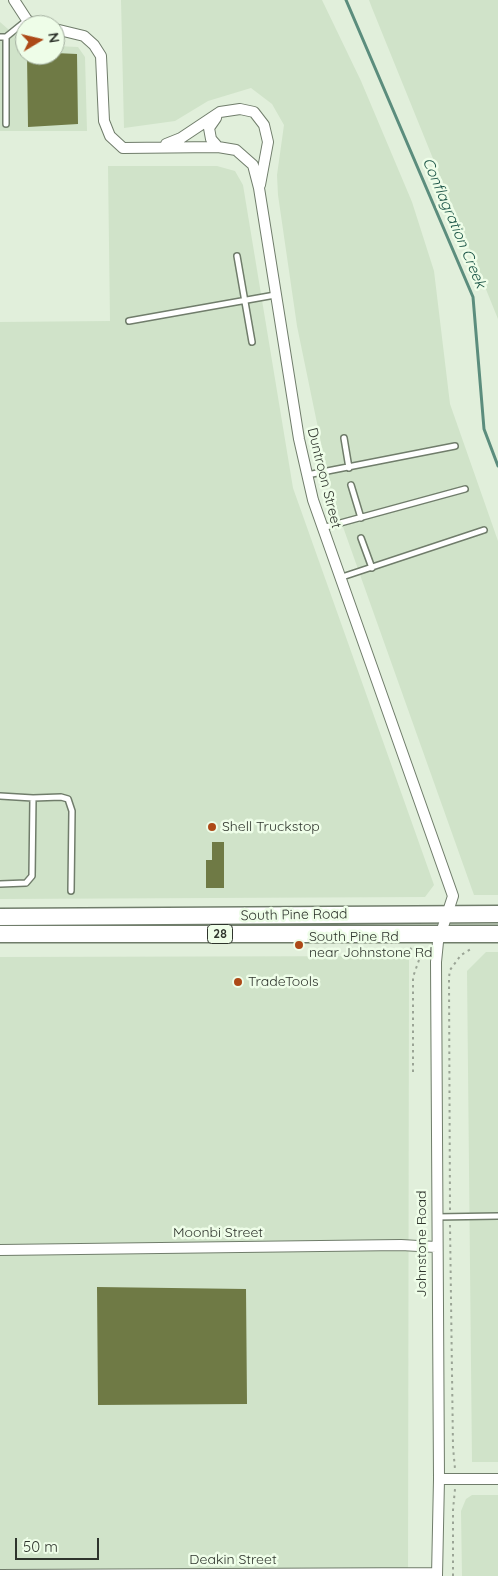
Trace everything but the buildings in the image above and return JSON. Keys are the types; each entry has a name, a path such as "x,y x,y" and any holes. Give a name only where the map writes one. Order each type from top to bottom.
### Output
{"highway":[{"name":"South Pine Road","path":"0,917 498,914"},
{"name":"South Pine Road","path":"0,934 498,934"}],"street":[{"path":"14,0 26,15"},
{"name":"Duntroon Street","path":"65,31 84,36 94,44 101,56 104,121 110,136 123,148 158,146 218,147 236,150 253,165 259,188 299,439 307,475 339,578 453,893 448,914"},
{"path":"158,146 181,138 220,112 240,109 254,112 264,125 268,142 259,188"},
{"path":"218,147 211,140 210,128 220,112"},
{"name":"Johnstone Road","path":"437,1574 439,1479 436,1247 436,962 440,934 448,914"},
{"name":"Moonbi Street","path":"0,1250 391,1245 436,1247"},
{"path":"439,1479 498,1479"},
{"name":"Deakin Street","path":"0,1574 437,1574"}],"lane":[{"path":"6,124 3,37 15,31"},
{"path":"237,256 252,342"},
{"path":"129,321 275,295"},
{"path":"344,438 349,468"},
{"path":"307,475 454,446"},
{"path":"352,485 361,518"},
{"path":"322,528 465,489"},
{"path":"339,578 484,530"},
{"path":"361,538 372,568"},
{"path":"0,796 61,797 68,799 71,804 71,891"},
{"path":"0,884 26,883 32,876 33,798"},
{"path":"436,1217 498,1216"}],"path":[{"path":"413,1072 413,977 419,960 416,954"},
{"path":"453,1576 453,1510 455,1499"}],"shaded area":[{"path":"121,0 322,0 361,81 412,202 434,271 450,404 498,541 498,895 474,895 332,496 297,326 278,195 277,175 284,125 272,104 251,88 208,101 175,121 124,128"},
{"path":"369,0 498,0 498,319 372,8"},
{"path":"0,22 15,35 15,65 65,65 65,46 78,47 85,57 87,131 0,131"},
{"path":"108,166 217,166 235,171 243,185 293,488 434,885 425,897 0,899 0,322 110,321"},
{"path":"486,952 498,952 498,1462 472,1462 467,971"},
{"path":"409,956 408,1576 0,1576 0,957"},
{"path":"472,1495 498,1495 498,1576 462,1576 461,1511 466,1499"}],"waterway":[{"name":"Conflagration Creek","path":"346,0 473,297 484,429 498,466"}],"place":[{"name":"Shell Truckstop","path":"212,827"},
{"name":"South Pine Rd near Johnstone Rd","path":"299,945"},
{"name":"TradeTools","path":"238,982"}]}
